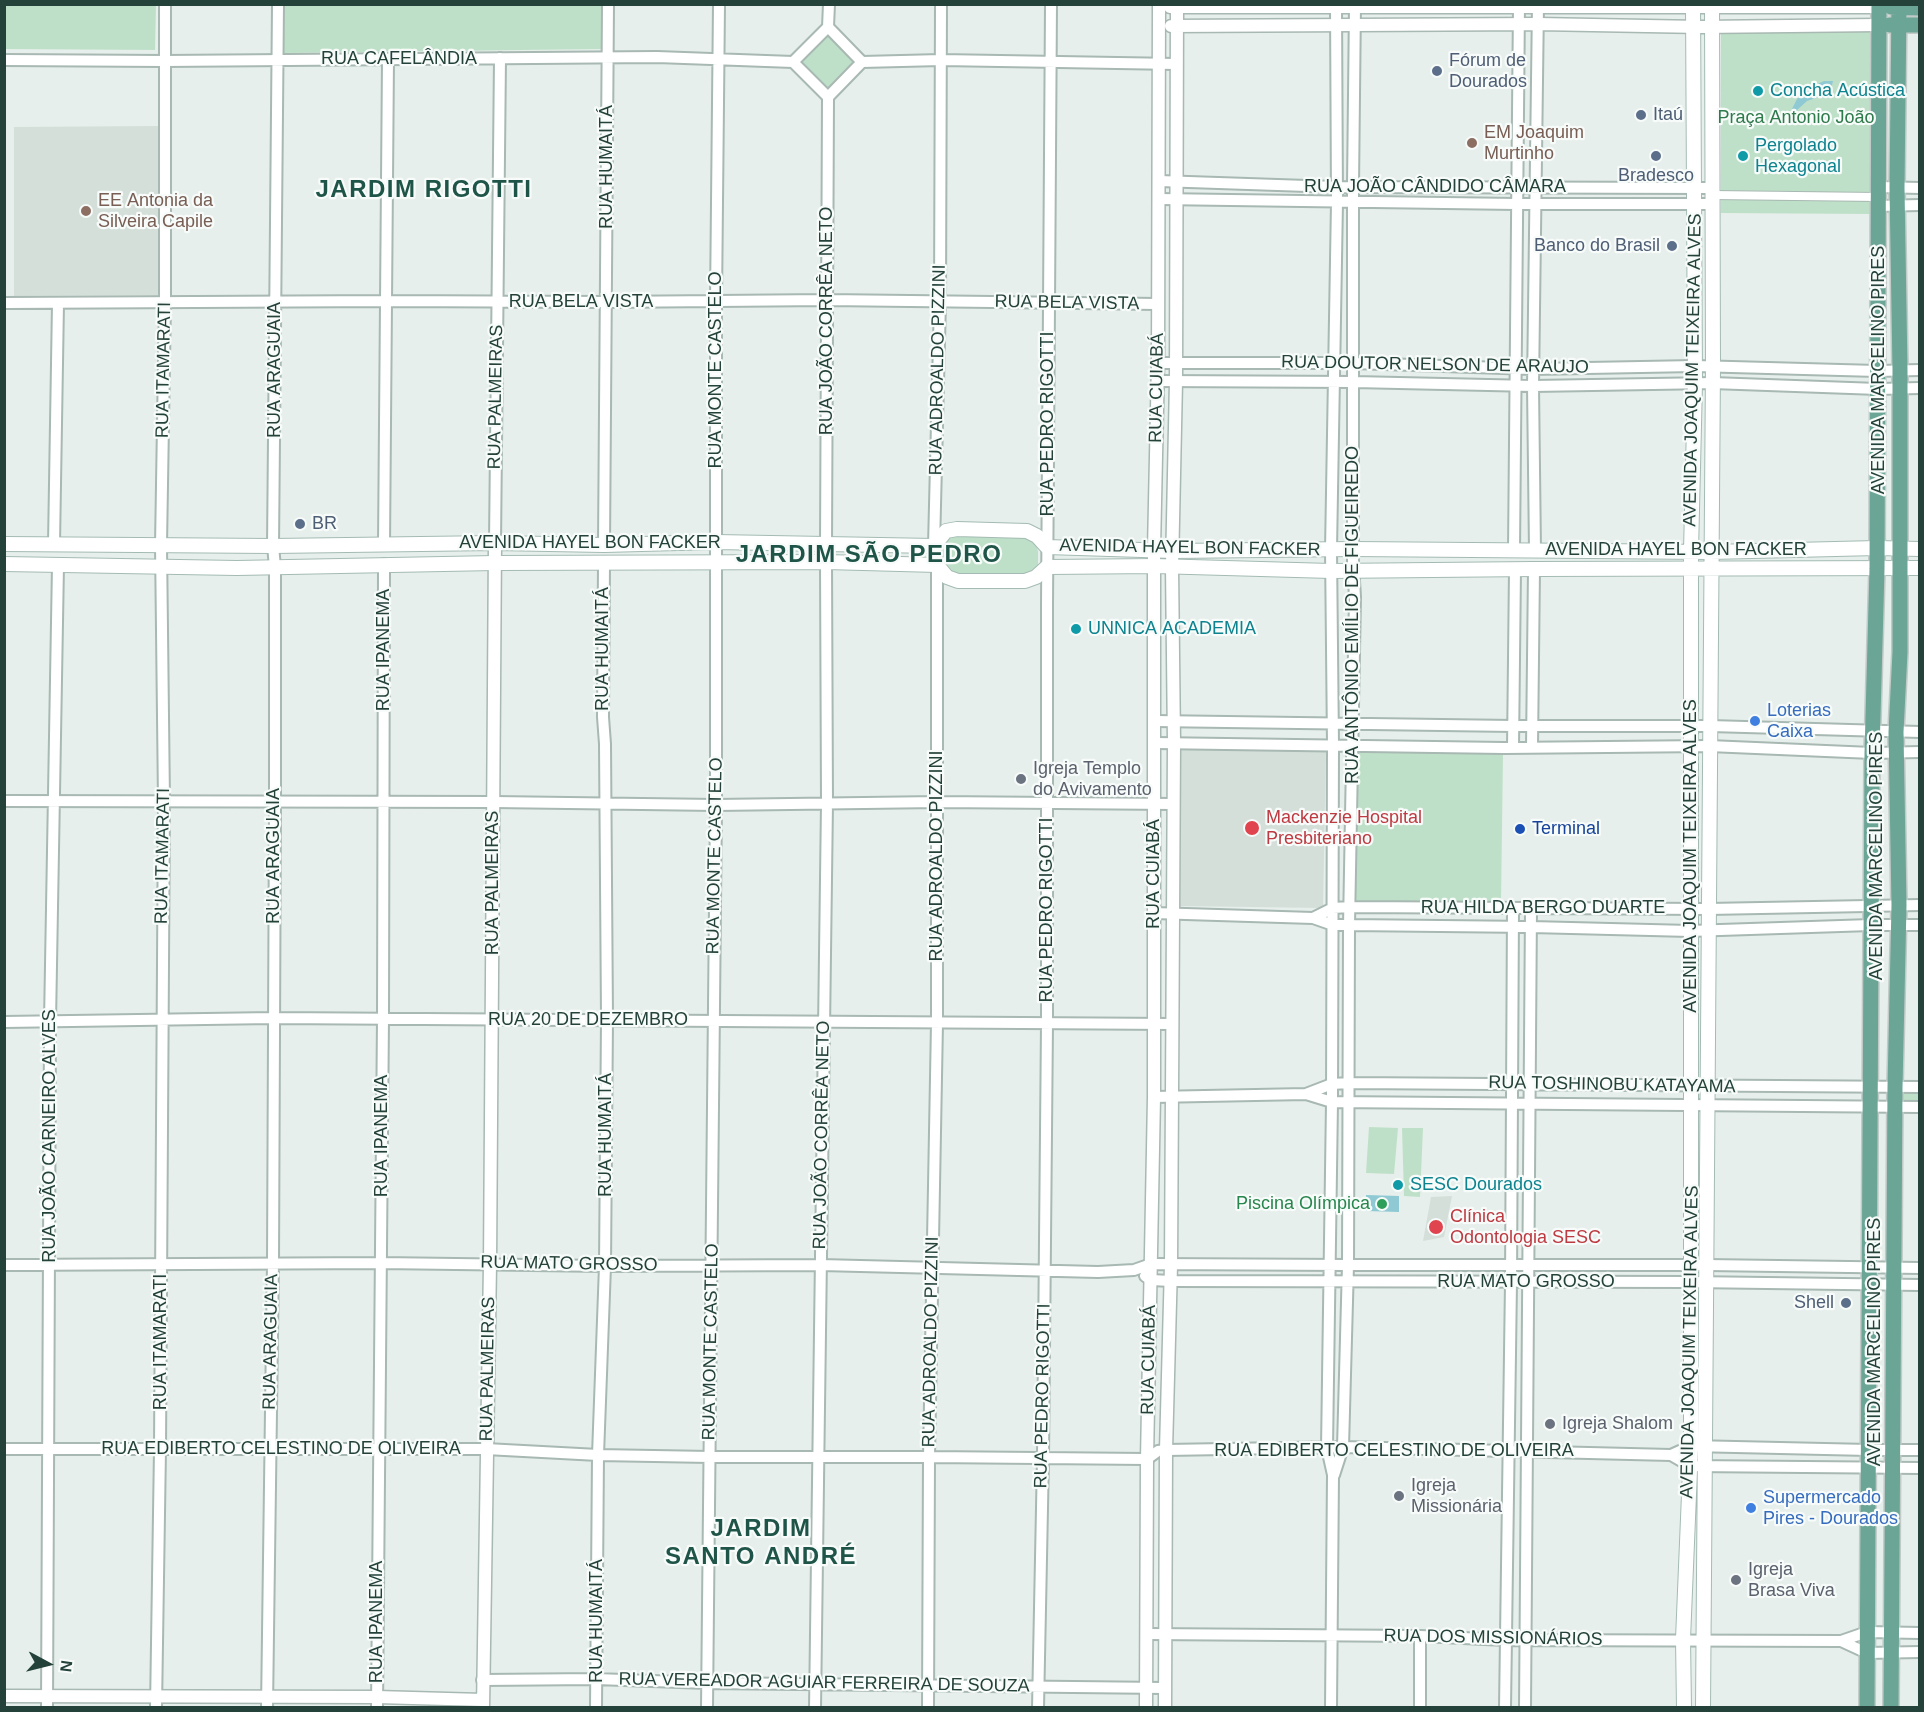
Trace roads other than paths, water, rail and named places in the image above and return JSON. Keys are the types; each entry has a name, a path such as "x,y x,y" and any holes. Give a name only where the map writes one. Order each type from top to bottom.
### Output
{"main road":[{"name":"AVENIDA JOAQUIM TEIXEIRA ALVES","path":"1684,1707 1683,1639 1691,1446 1691,551 1695,383 1693,6"},
{"name":"AVENIDA JOAQUIM TEIXEIRA ALVES","path":"1703,1707 1713,366 1712,6"},
{"path":"1879,6 1920,8"},
{"name":"AVENIDA MARCELINO PIRES","path":"1867,1707 1872,753 1877,569 1879,6"},
{"name":"AVENIDA MARCELINO PIRES","path":"1891,1707 1895,1087 1899,925 1896,732 1900,652 1900,370 1897,206 1899,6"},
{"path":"1878,25 1920,26"},
{"name":"AVENIDA HAYEL BON FACKER","path":"4,544 273,546 495,543 604,545 716,542 934,546 946,531 957,529 1027,531 1037,536 1047,547 1173,550 1710,552 1920,549"},
{"name":"AVENIDA HAYEL BON FACKER","path":"4,564 275,567 604,562 716,564 826,562 937,565 947,577 958,581 1024,581 1036,577 1047,567 1155,566 1331,571 1920,568"}],"street":[{"name":"RUA ITAMARATI","path":"156,1702 162,1263 164,802 161,545 165,302 165,4"},
{"name":"RUA ARAGUAIA","path":"267,1702 273,1262 275,567 273,546 278,4"},
{"name":"RUA HUMAITÁ","path":"604,545 608,4"},
{"name":"RUA MONTE CASTELO","path":"707,1707 716,805 716,301 719,4"},
{"path":"829,4 828,27 794,62 828,97 862,62 941,60 1176,63"},
{"name":"RUA ADROALDO PIZZINI","path":"928,1707 929,1457 937,1023 937,565 934,546 940,301 941,4"},
{"name":"RUA PEDRO RIGOTTI","path":"1038,1707 1047,1023 1047,547 1051,4"},
{"path":"1514,551 1519,5"},
{"path":"1160,6 1879,6"},
{"name":"RUA CUIABÁ","path":"1146,1707 1147,1459 1154,1096 1156,743 1154,549 1158,381 1160,6"},
{"name":"RUA CUIABÁ","path":"1165,1707 1166,1450 1171,1281 1174,743 1172,567 1176,381 1177,6"},
{"name":"RUA ANTÔNIO EMÍLIO DE FIGUEIREDO","path":"1331,1707 1334,1475 1327,1448 1331,1265 1333,723 1331,550 1337,202 1336,6"},
{"name":"RUA ANTÔNIO EMÍLIO DE FIGUEIREDO","path":"1334,1475 1343,1447 1348,1266 1349,925 1355,597 1353,571 1353,186 1355,6"},
{"path":"1535,551 1533,369 1538,6"},
{"path":"1160,27 1538,24 1694,27 1878,25"},
{"path":"828,27 862,62"},
{"name":"RUA CAFELÂNDIA","path":"4,60 608,57 719,58 794,62"},
{"name":"RUA PALMEIRAS","path":"483,1704 490,1264 500,58"},
{"path":"384,545 388,59"},
{"name":"RUA JOÃO CORRÊA NETO","path":"826,545 828,97"},
{"name":"RUA JOÃO CÂNDIDO CÂMARA","path":"1159,181 1337,188 1353,186 1695,188 1712,196 1878,197 1897,206 1920,206"},
{"name":"RUA JOÃO CÂNDIDO CÂMARA","path":"1878,197 1897,188 1920,188"},
{"path":"1159,199 1536,204 1694,203 1712,196"},
{"name":"RUA BELA VISTA","path":"4,303 827,300 1158,304"},
{"path":"54,544 58,303"},
{"name":"RUA DOUTOR NELSON DE ARAUJO","path":"1158,363 1353,363 1533,369 1713,366 1877,371 1920,370"},
{"name":"RUA DOUTOR NELSON DE ARAUJO","path":"1158,381 1533,386 1712,383 1878,389 1920,388"},
{"name":"RUA HUMAITÁ","path":"596,1707 598,1455 605,1266 607,1019 603,717 604,562"},
{"name":"RUA JOÃO CORRÊA NETO","path":"815,1707 827,803 826,562"},
{"name":"RUA IPANEMA","path":"376,1702 383,1018 384,564"},
{"name":"RUA JOÃO CARNEIRO ALVES","path":"47,1702 50,1449 50,1022 58,565"},
{"path":"1513,748 1515,569"},
{"path":"1532,747 1534,569"},
{"path":"1154,676 1172,677"},
{"path":"1155,721 1710,726 1920,732"},
{"path":"1156,743 1513,748 1709,746 1872,753 1920,752"},
{"path":"4,801 716,805 938,802 1173,804"},
{"name":"RUA HILDA BERGO DUARTE","path":"1313,918 1333,908 1350,907 1708,909 1920,905"},
{"path":"1505,1707 1513,1084 1512,909"},
{"path":"1525,1707 1531,1150 1531,909"},
{"name":"RUA HILDA BERGO DUARTE","path":"1154,913 1313,918 1333,925 1690,931 1871,925 1920,926"},
{"name":"RUA 20 DE DEZEMBRO","path":"4,1022 162,1018 383,1018 1172,1024"},
{"name":"RUA TOSHINOBU KATAYAMA","path":"1306,1094 1332,1084 1349,1083 1920,1087"},
{"name":"RUA TOSHINOBU KATAYAMA","path":"1154,1096 1306,1094 1332,1102 1920,1107"},
{"path":"1512,1150 1531,1150"},
{"name":"RUA MATO GROSSO","path":"4,1265 273,1262 605,1266 821,1265 1098,1272 1134,1270 1151,1264 1348,1266 1707,1264 1920,1268"},
{"name":"RUA MATO GROSSO","path":"1134,1270 1151,1280 1171,1281 1707,1282 1920,1285"},
{"name":"RUA EDIBERTO CELESTINO DE OLIVEIRA","path":"4,1449 486,1449 598,1455 710,1457 1147,1459 1158,1451 1166,1450 1343,1447 1671,1455 1691,1446 1920,1450"},
{"name":"RUA EDIBERTO CELESTINO DE OLIVEIRA","path":"1671,1455 1690,1466"},
{"path":"1690,1466 1920,1468"},
{"name":"RUA DOS MISSIONÁRIOS","path":"1146,1634 1420,1636 1506,1640 1841,1641 1867,1632 1920,1633"},
{"path":"1420,1636 1420,1707"},
{"name":"RUA DOS MISSIONÁRIOS","path":"1841,1641 1867,1653 1920,1652"},
{"name":"RUA VEREADOR AGUIAR FERREIRA DE SOUZA","path":"482,1680 1165,1688"},
{"path":"4,1696 47,1702 483,1704"}],"water":[{"path":"1824,81 1833,81 1829,98 1807,101 1797,110 1792,125 1788,125 1797,99 1811,87"},
{"name":"Piscina Olímpica","path":"1366,1195 1399,1196 1399,1212 1366,1211"}],"place":[{"name":"Fórum de Dourados","path":"1437,71"},
{"name":"Concha Acústica","path":"1758,91"},
{"name":"Itaú","path":"1641,115"},
{"name":"EM Joaquim Murtinho","path":"1472,143"},
{"name":"Bradesco","path":"1656,156"},
{"name":"Pergolado Hexagonal","path":"1743,156"},
{"name":"EE Antonia da Silveira Capile","path":"86,211"},
{"name":"Banco do Brasil","path":"1672,246"},
{"name":"BR","path":"300,524"},
{"name":"UNNICA ACADEMIA","path":"1076,629"},
{"name":"Loterias Caixa","path":"1755,721"},
{"name":"Igreja Templo do Avivamento","path":"1021,779"},
{"name":"Mackenzie Hospital Presbiteriano","path":"1252,828"},
{"name":"Terminal","path":"1520,829"},
{"name":"SESC Dourados","path":"1398,1185"},
{"name":"Piscina Olímpica","path":"1382,1204"},
{"name":"Clínica Odontologia SESC","path":"1436,1227"},
{"name":"Shell","path":"1846,1303"},
{"name":"Igreja Shalom","path":"1550,1424"},
{"name":"Igreja Missionária","path":"1399,1496"},
{"name":"Supermercado Pires - Dourados","path":"1751,1508"},
{"name":"Igreja Brasa Viva","path":"1736,1580"}],"district":[{"name":"JARDIM RIGOTTI","path":"424,190"},
{"name":"JARDIM SÃO PEDRO","path":"869,555"},
{"name":"JARDIM SANTO ANDRÉ","path":"761,1543"}],"park label":[{"name":"Praça Antonio João","path":"1796,118"}]}
